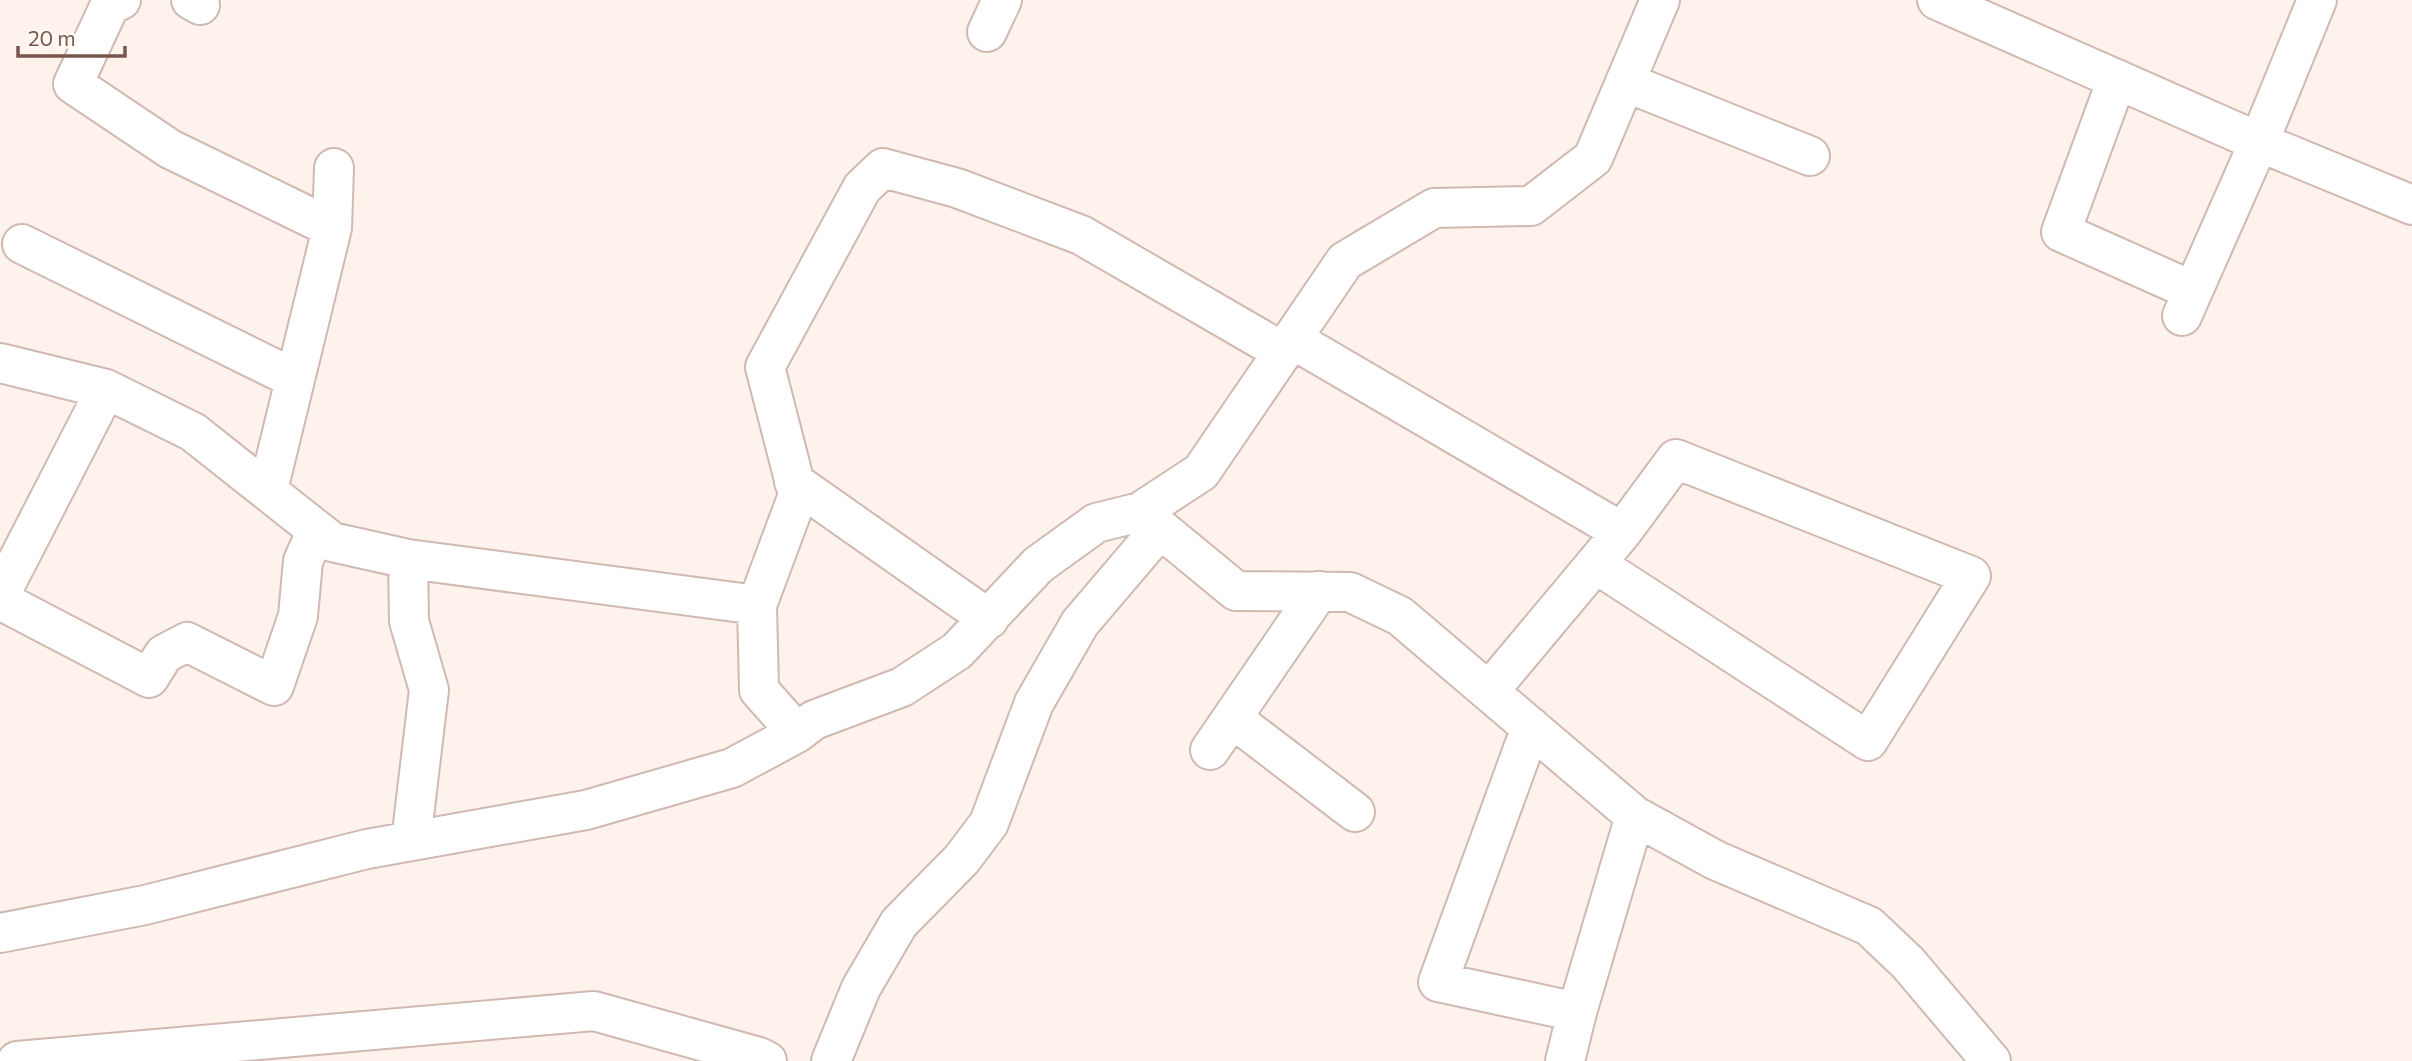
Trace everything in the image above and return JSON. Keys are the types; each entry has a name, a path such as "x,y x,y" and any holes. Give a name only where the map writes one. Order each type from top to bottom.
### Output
{"street":[{"path":"121,0 110,5 73,84 170,149 332,228"},
{"path":"831,1061 861,988 899,923 962,859 989,823 1034,703 1080,623 1150,520 1200,472 1345,261 1434,208 1531,206 1593,158 1660,0"},
{"path":"1937,0 2259,142 2412,205"},
{"path":"2117,79 2061,232 2187,304 2318,0"},
{"path":"1625,82 1810,156"},
{"path":"797,733 759,690 757,605 798,495 765,367 862,188 883,167 957,188 1081,234 1622,532"},
{"path":"268,490 332,228 334,168"},
{"path":"22,244 295,379"},
{"path":"0,363 106,389 193,432 332,542 408,559 757,605"},
{"path":"106,389 0,598 149,678 164,654 187,642 274,686 298,617 303,561 317,530"},
{"path":"1489,691 1622,532 1676,459 1971,576 1868,741 1596,564"},
{"path":"794,481 989,620"},
{"path":"0,933 145,905 367,849 600,806 732,768 797,733 814,720 902,687 957,651 1038,565 1096,523 1150,520 1236,591 1350,592 1400,616 1635,816 1715,860 1869,926 1908,963 1984,1059"},
{"path":"408,559 409,621 429,690 411,841"},
{"path":"1210,750 1319,592"},
{"path":"1232,718 1355,812"},
{"path":"1531,727 1438,982 1577,1012"},
{"path":"1565,1061 1635,816"},
{"path":"17,1061 594,1011 759,1056 767,1061"}]}
